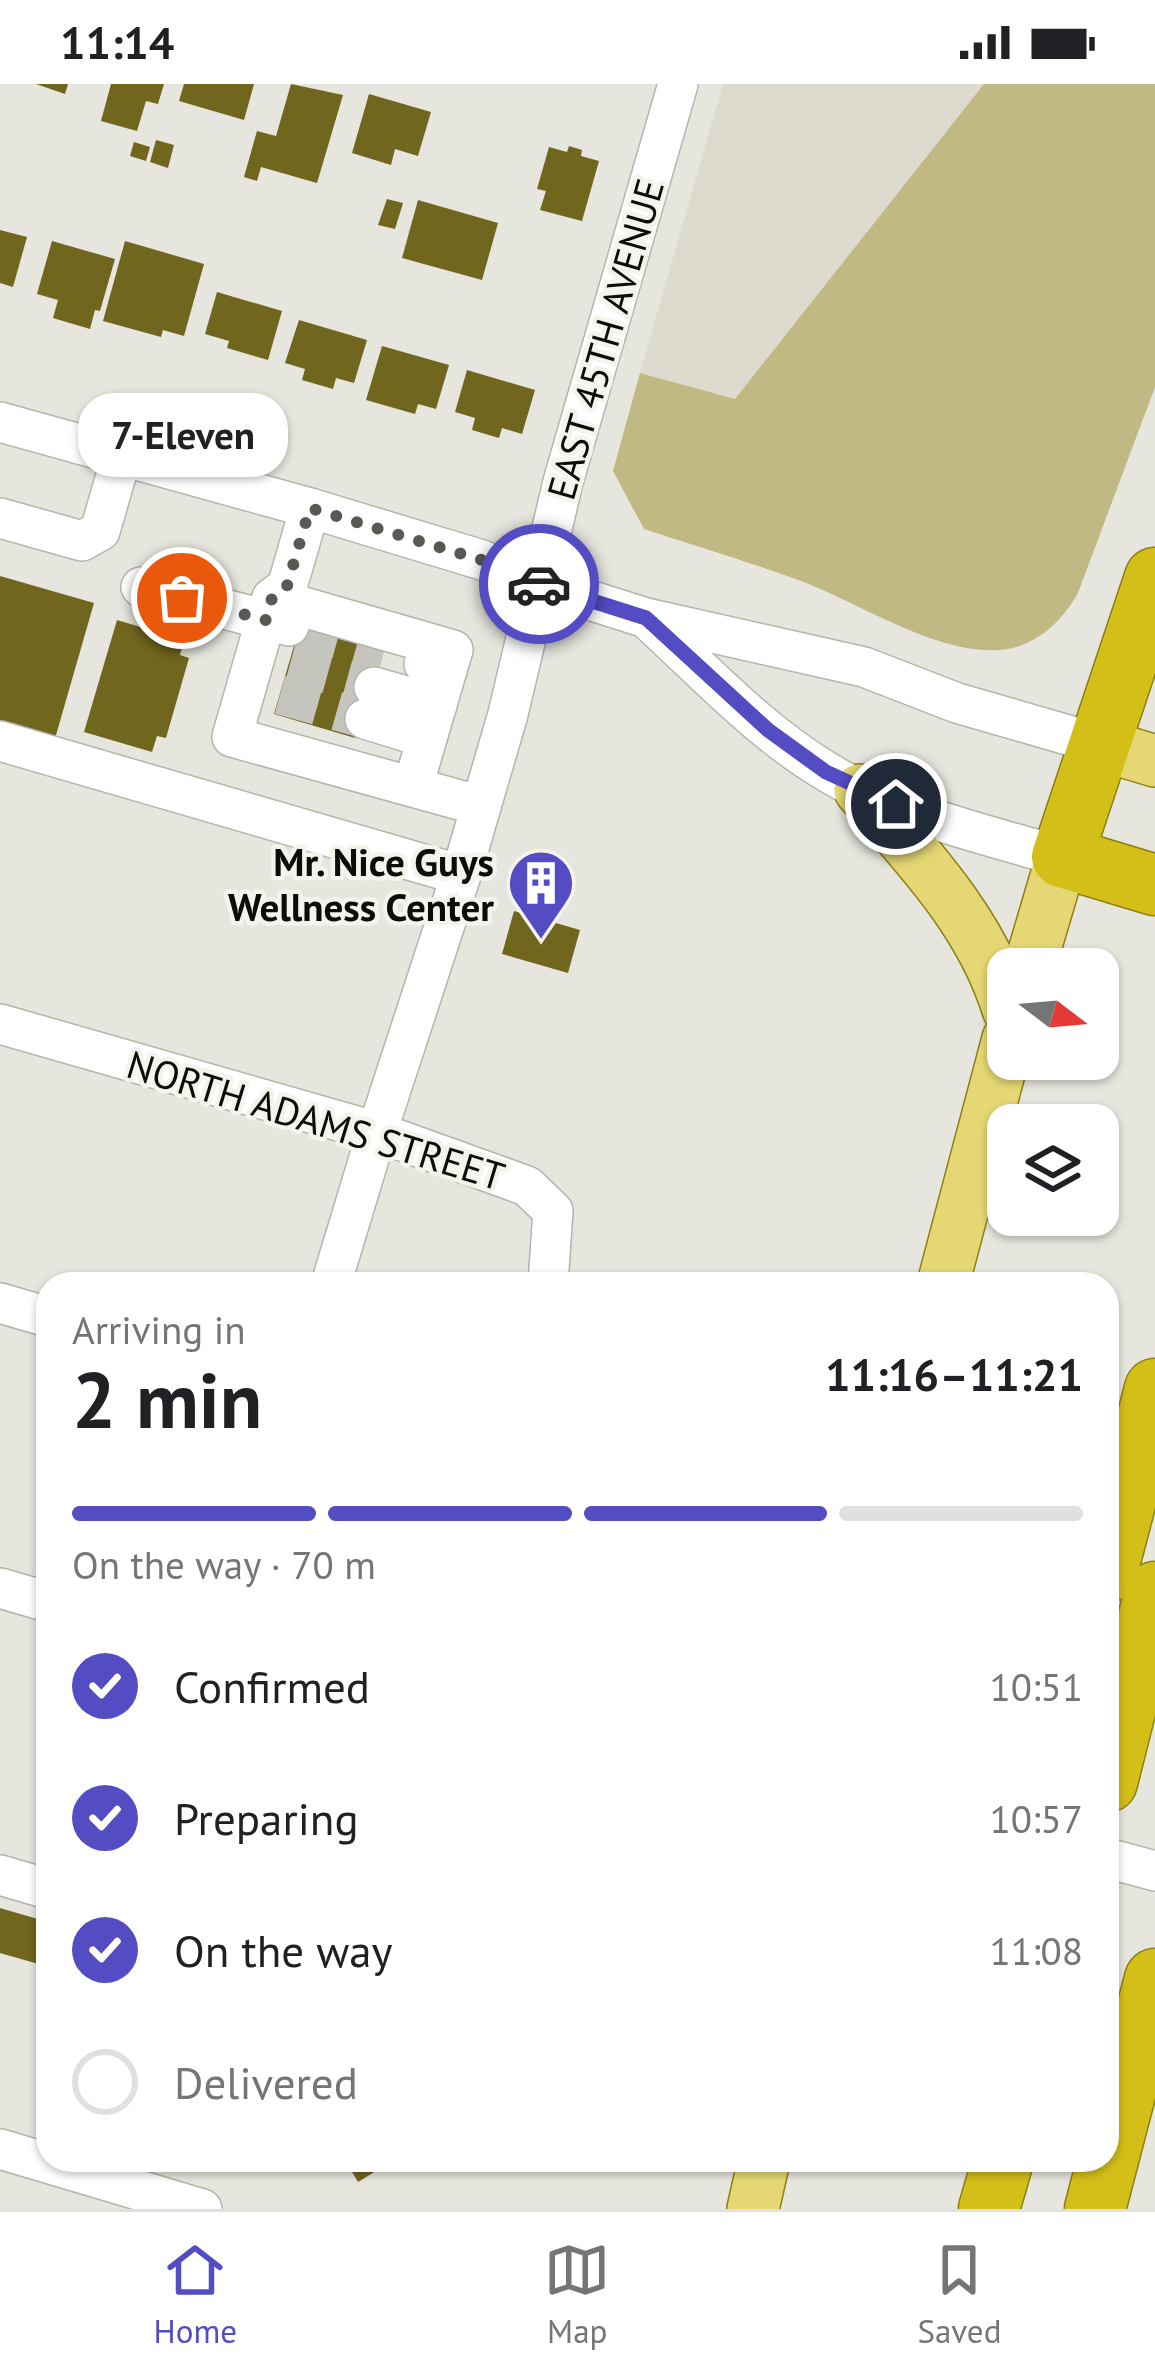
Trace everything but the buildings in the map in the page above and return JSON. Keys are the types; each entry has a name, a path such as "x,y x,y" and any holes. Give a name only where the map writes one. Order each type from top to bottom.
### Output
{"highway":[{"path":"1155,578 1127,753 1061,857 1155,884"},
{"path":"1119,1526 1155,1389"},
{"path":"1119,1734 1155,1592"},
{"path":"1119,2117 1155,1979"},
{"path":"949,2209 958,2172"},
{"path":"989,2209 1000,2172"},
{"path":"1095,2209 1105,2172"}],"main road":[{"path":"860,790 961,910 987,953"},
{"path":"1035,948 1061,857"},
{"path":"946,1272 997,1080"},
{"path":"753,2209 761,2172"}],"street":[{"name":"EAST 45TH AVENUE","path":"335,1272 481,806 563,482 678,84"},
{"path":"0,422 482,560 539,584 646,618 864,667 978,710 1127,753"},
{"path":"0,518 82,541 100,531 122,455"},
{"path":"310,508 273,649 232,737 481,806"},
{"path":"141,587 273,649 453,650 413,786"},
{"path":"646,618 768,730 826,772 860,790 980,834 1061,857"},
{"path":"437,704 374,686 437,704"},
{"path":"0,741 461,875"},
{"name":"NORTH ADAMS STREET","path":"0,1024 376,1132 527,1186 553,1211 549,1272"},
{"path":"0,1303 36,1314"},
{"path":"0,1588 36,1598"},
{"path":"1119,1861 1155,1871"},
{"path":"0,1875 36,1885"},
{"path":"0,2149 36,2157"},
{"path":"94,2172 202,2209"}],"shaded area":[{"path":"723,84 984,84 735,399 640,373"},
{"path":"984,84 1155,84 1155,387 1078,593 1046,632 1000,650 925,636 801,581 644,529 613,471 640,373 735,399"}],"tunnel":[{"path":"300,629 384,652"},
{"path":"290,664 374,687"},
{"path":"280,695 365,719"}],"way so far":[{"path":"182,598 266,620 272,598 287,586 310,508 482,560 539,584"}],"place":[{"name":"7-Eleven","path":"182,598"},
{"name":"Mr. Nice Guys Wellness Center","path":"541,942"}],"route":[{"path":"539,584 646,618 768,730 826,772 896,804"}]}
